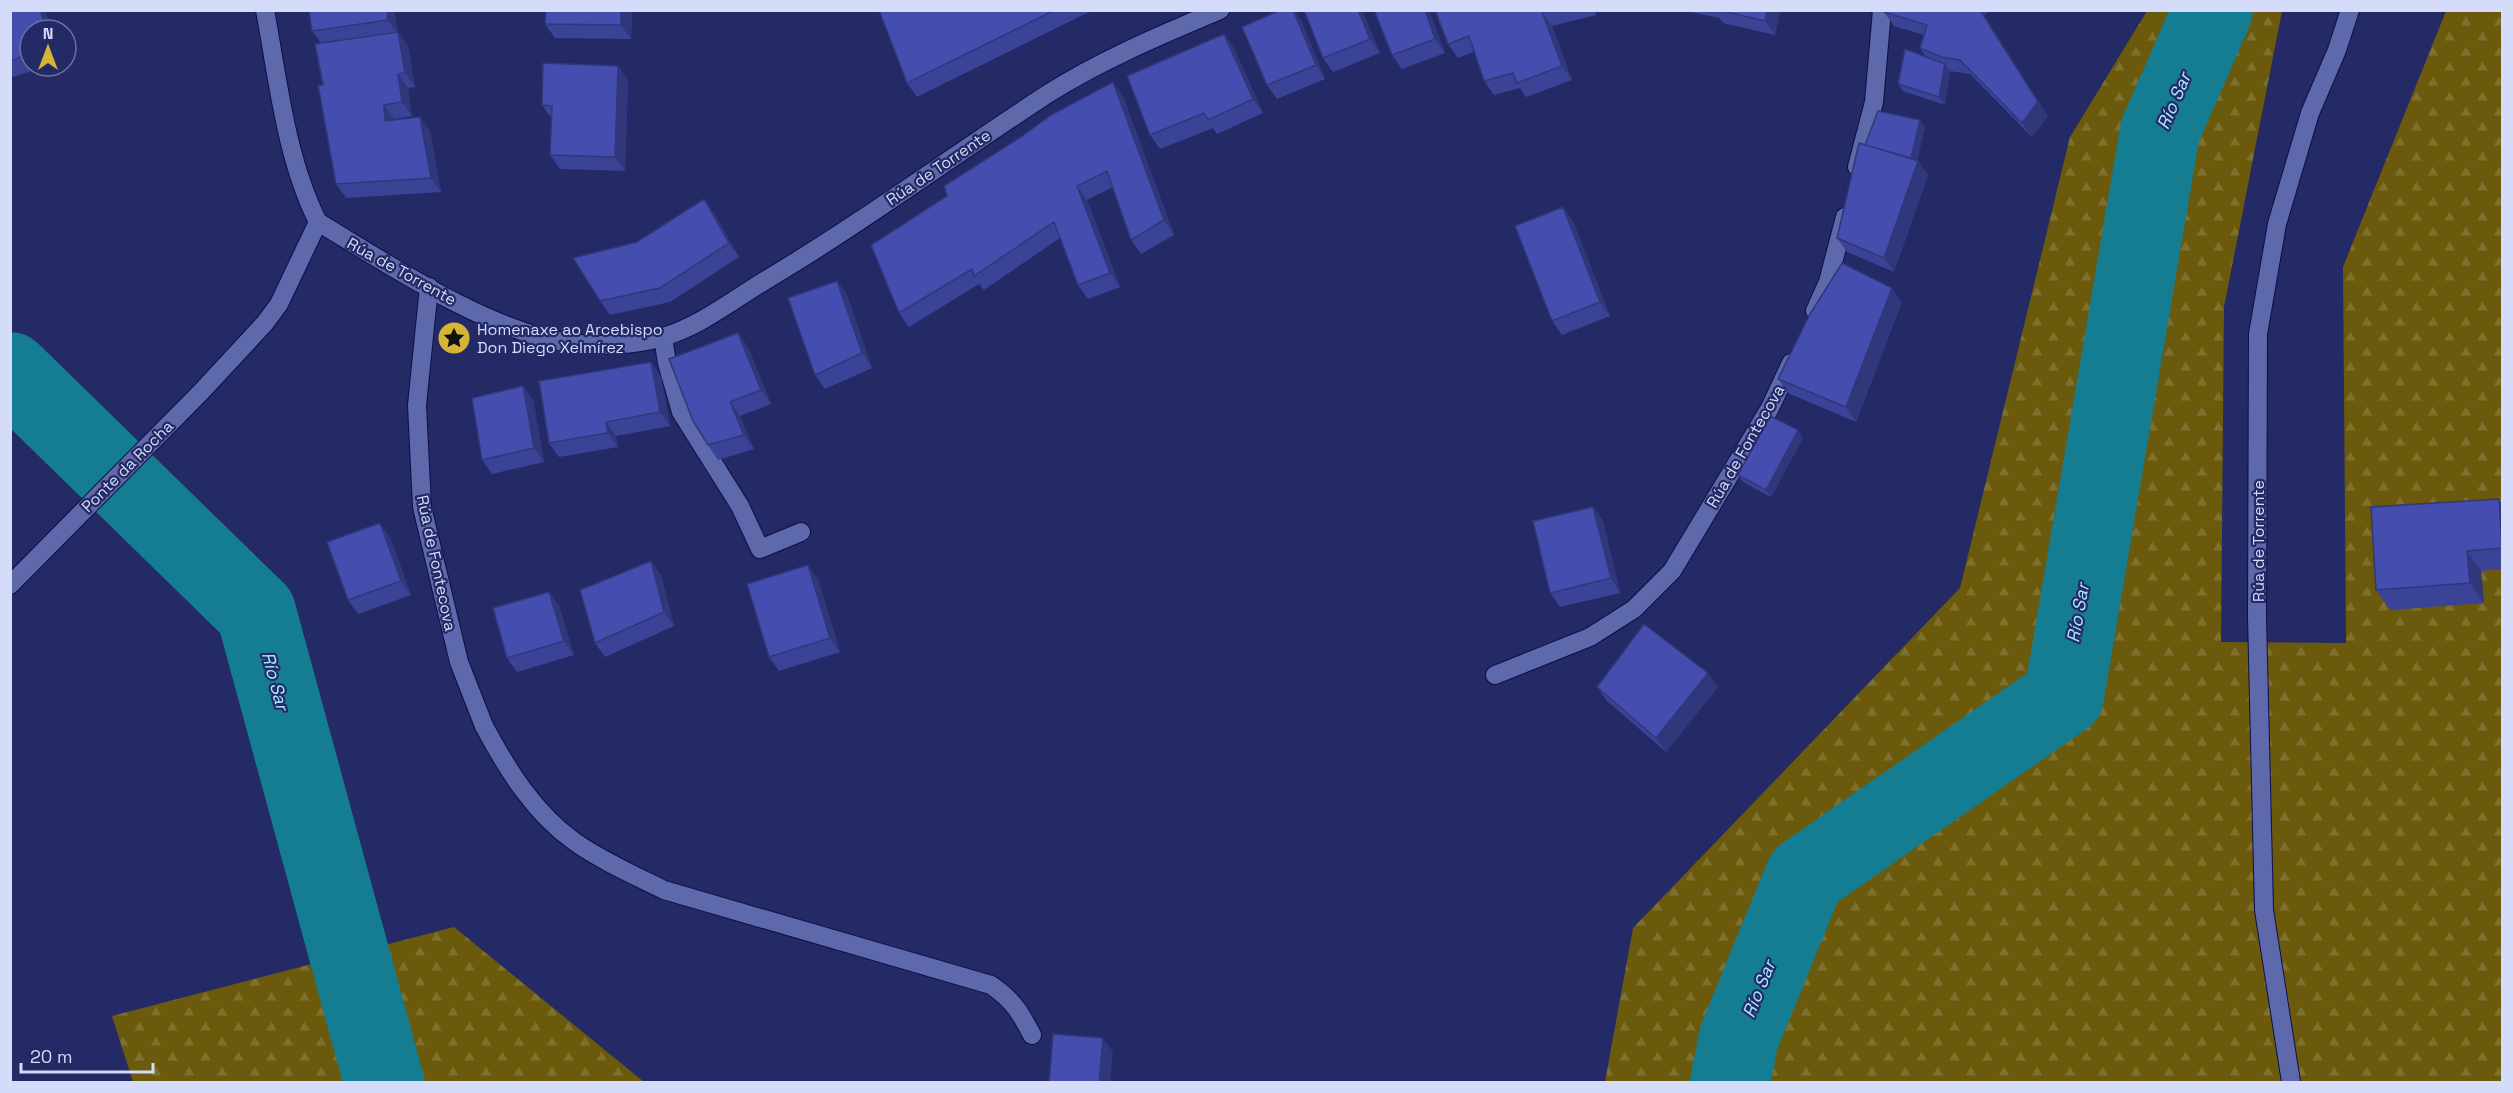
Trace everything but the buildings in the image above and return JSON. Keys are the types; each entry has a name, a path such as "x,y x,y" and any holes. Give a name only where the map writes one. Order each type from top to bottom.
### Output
{"street":[{"path":"265,10 294,156 304,194 318,222"},
{"name":"Rúa de Torrente","path":"318,222 429,287 492,319 545,339 600,346 663,337 693,324 794,263 1051,92 1098,64 1220,10"},
{"path":"1854,181 1874,102 1882,10"},
{"name":"Rúa de Torrente","path":"2291,1083 2264,910 2257,617 2258,334 2277,224 2310,113 2337,50 2350,10"},
{"path":"1809,324 1828,282 1848,203"},
{"name":"Ponte da Rocha","path":"10,585 201,392 265,323 279,304 318,222"},
{"name":"Rúa de Fontecova","path":"429,287 417,405 422,507 459,662 484,726 504,763 540,811 574,842 664,890 991,985 1008,996 1020,1011 1032,1035"},
{"path":"663,337 667,363 681,412 740,506 759,549 801,532"},
{"name":"Rúa de Fontecova","path":"1495,675 1590,637 1634,609 1672,571 1770,408 1799,345"}],"green space":[{"path":"2147,11 2282,11 2224,307 2221,642 2346,643 2343,267 2446,11 2502,11 2502,1082 1605,1082 1633,928 1960,588 2070,137"},
{"path":"454,927 644,1082 133,1082 112,1016"}],"waterway":[{"name":"Río Sar","path":"1730,1082 1739,1037 1805,876 2064,696 2160,131 2213,10"},
{"name":"Río Sar","path":"10,372 256,612 384,1082"}],"place":[{"name":"Homenaxe ao Arcebispo Don Diego Xelmírez","path":"454,338"}]}
